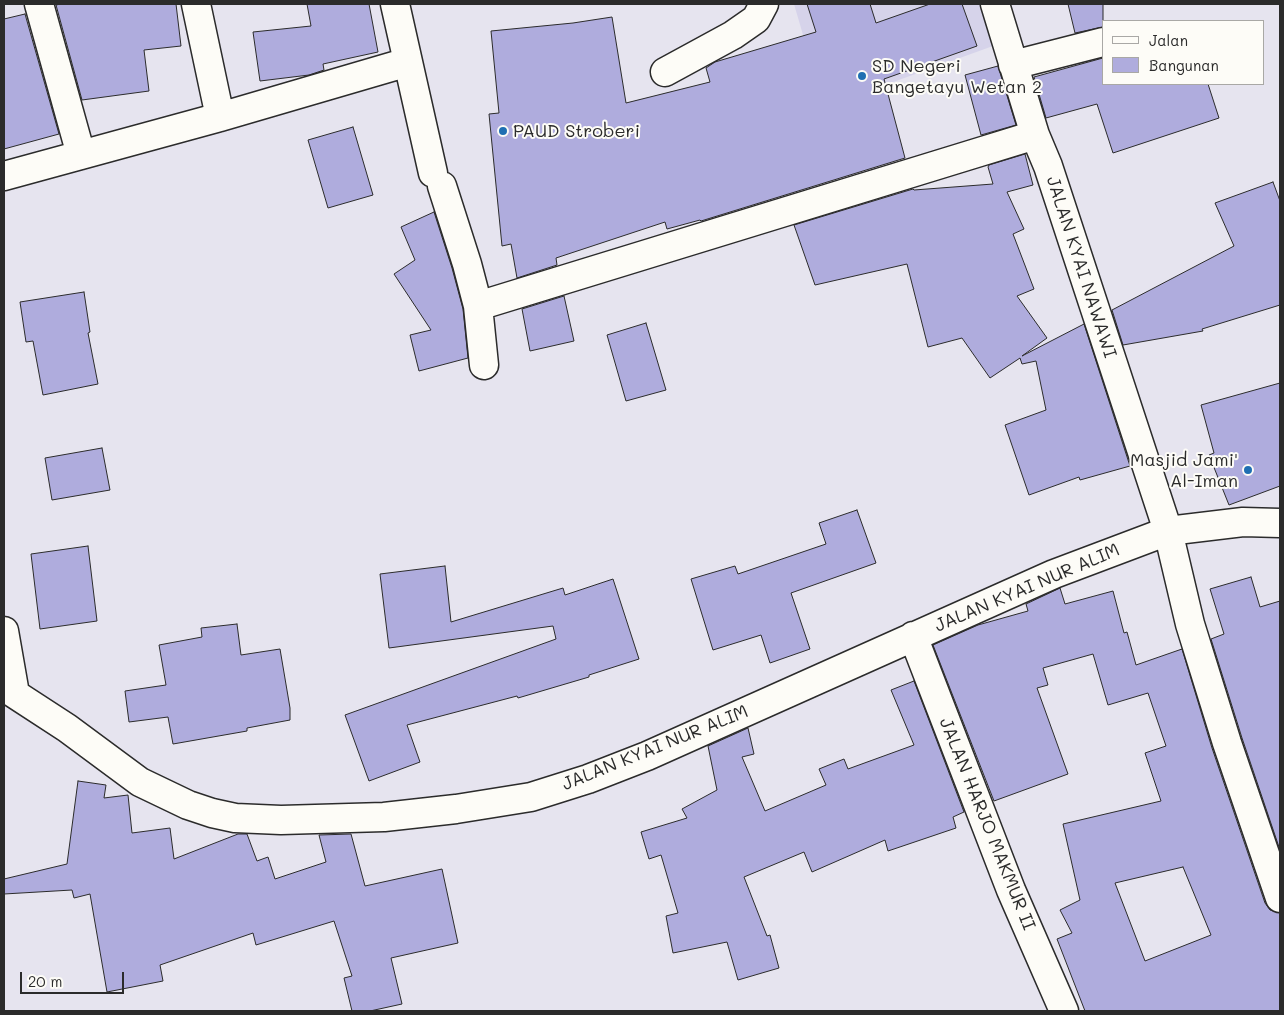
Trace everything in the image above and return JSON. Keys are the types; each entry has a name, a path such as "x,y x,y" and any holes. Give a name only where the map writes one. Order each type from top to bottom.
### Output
{"street":[{"path":"39,4 81,155"},
{"path":"196,4 220,117"},
{"path":"395,4 438,179 467,264 478,306 484,365"},
{"path":"665,72 733,35 756,19 764,4"},
{"name":"JALAN KYAI NAWAWI","path":"995,4 1035,135 1048,166 1168,531 1190,624 1226,743 1280,898"},
{"path":"1013,64 1102,42"},
{"path":"4,176 220,117 408,62"},
{"path":"478,306 1035,135"},
{"name":"JALAN KYAI NUR ALIM","path":"10,691 67,728 140,782 188,805 235,818 281,820 384,818 456,809 531,797 588,779 647,756 1054,574 1168,531 1243,522 1280,523"},
{"path":"4,631 10,691"},
{"name":"JALAN HARJO MAKMUR II","path":"913,636 1011,890 1064,1011"}],"shaded area":[{"name":"SD Negeri Bangetayu Wetan 2","path":"794,4 980,4 993,46 824,107"}],"building":[{"path":"176,4 181,46 144,50 149,91 82,100 56,5"},
{"path":"307,4 369,4 378,52 323,64 324,70 309,75 260,81 253,32 311,26"},
{"path":"807,4 870,4 876,23 930,4 962,4 977,46 884,79 905,158 701,221 667,229 665,222 556,258 557,265 517,278 511,244 502,246 489,114 499,113 491,31 612,17 626,103 710,82 706,68 715,62 816,32"},
{"path":"1068,4 1103,4 1102,27 1075,33"},
{"path":"25,14 59,134 4,149 4,19"},
{"path":"1102,58 1102,85 1208,85 1219,118 1113,153 1097,104 1046,118 1034,77"},
{"path":"998,66 1016,125 981,135 965,75"},
{"path":"353,127 373,195 328,208 308,140"},
{"path":"1025,154 1033,185 1007,192 1024,229 1013,234 1034,289 1017,296 1047,338 1022,356 1084,324 1130,466 1080,480 1079,477 1029,495 1005,425 1046,410 1036,361 1022,364 1020,358 990,378 962,338 928,347 907,264 815,285 794,225 913,189 993,184 989,165"},
{"path":"1273,182 1280,201 1280,305 1202,329 1203,331 1123,345 1112,310 1234,246 1215,203"},
{"path":"434,212 463,309 468,358 419,371 410,335 431,330 394,274 415,260 401,227"},
{"path":"84,292 90,332 88,333 98,384 43,395 33,341 26,342 20,302"},
{"path":"564,296 574,341 530,351 522,309"},
{"path":"646,323 666,390 626,401 607,335"},
{"path":"1280,383 1280,486 1229,505 1209,455 1214,453 1201,405"},
{"path":"102,448 110,490 52,500 45,458"},
{"path":"857,510 876,563 791,593 810,649 770,663 761,635 713,650 691,579 735,566 738,574 826,544 819,523"},
{"path":"88,546 97,621 40,629 31,554"},
{"path":"445,566 451,622 563,588 565,595 613,579 639,659 589,675 589,677 518,698 517,696 407,725 420,762 369,781 345,715 556,639 553,626 389,648 380,574"},
{"path":"1251,577 1260,607 1280,601 1280,850 1211,639 1224,634 1210,589"},
{"path":"1060,588 1065,604 1113,591 1124,633 1127,632 1136,665 1182,649 1212,748 1265,903 1270,910 1280,913 1280,1011 1085,1011 1057,939 1072,933 1060,910 1080,900 1063,824 1161,801 1145,753 1166,746 1148,693 1108,705 1093,654 1043,668 1048,685 1037,688 1068,774 994,801 933,645 978,625 1028,611 1026,604","holes":["1183,867 1211,935 1145,961 1115,883"]},
{"path":"237,624 241,655 280,649 290,708 290,720 247,728 247,731 173,744 168,717 129,722 125,691 166,685 159,645 202,637 201,628"},
{"path":"914,681 964,812 953,817 956,828 888,851 885,840 812,872 804,852 744,877 767,936 770,935 779,968 738,980 727,942 673,953 666,916 678,913 661,855 649,859 641,832 687,818 682,809 717,790 708,746 748,728 754,754 742,757 765,811 826,785 819,769 844,759 848,769 914,745 891,690"},
{"path":"78,781 106,785 104,798 128,795 132,833 170,828 174,859 238,834 247,834 257,861 268,857 275,879 326,862 319,835 351,834 365,886 442,869 458,943 391,958 402,1004 370,1011 352,1011 344,978 352,976 334,921 256,945 253,933 160,965 163,981 107,992 90,894 74,898 72,890 4,894 4,879 67,864"}],"place":[{"name":"SD Negeri Bangetayu Wetan 2","path":"862,76"},
{"name":"PAUD Stroberi","path":"503,131"},
{"name":"Masjid Jami' Al-Iman","path":"1248,470"}]}
